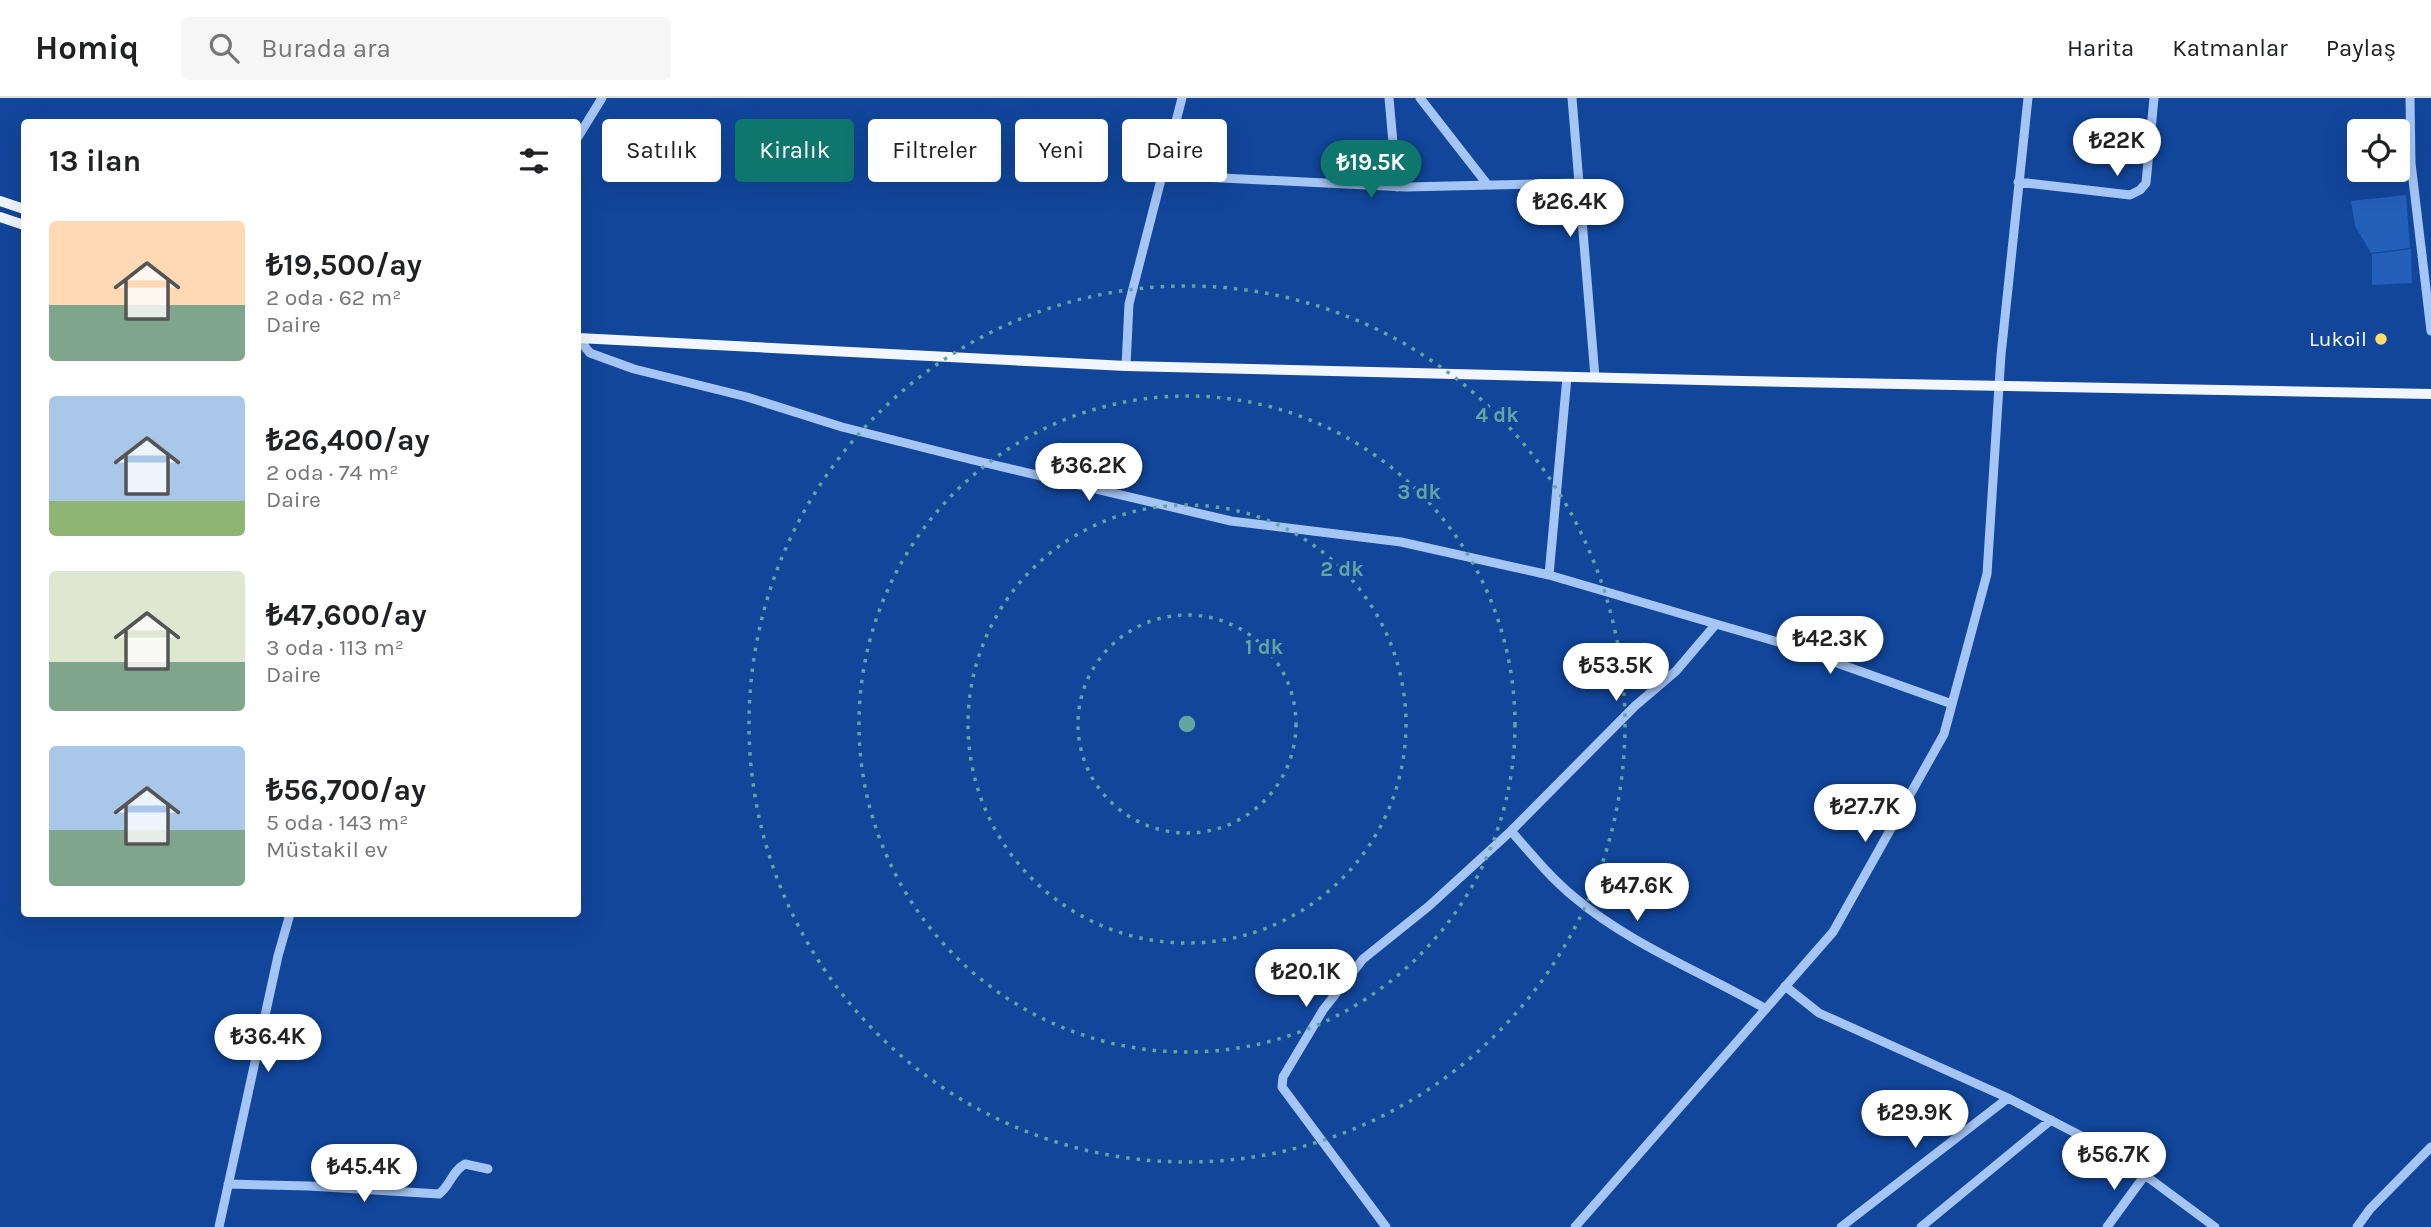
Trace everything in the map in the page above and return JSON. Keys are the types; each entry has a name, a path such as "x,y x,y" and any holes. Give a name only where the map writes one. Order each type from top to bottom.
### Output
{"main road":[{"path":"0,201 21,208"},
{"path":"0,216 21,224"},
{"path":"581,339 1126,366 2431,394"}],"street":[{"path":"581,133 602,98"},
{"path":"1177,119 1182,98"},
{"path":"1390,98 1397,187"},
{"path":"1420,98 1487,184"},
{"path":"1572,98 1595,377"},
{"path":"1575,1227 1833,932 1944,734 1987,574 1999,386 2028,98"},
{"path":"2018,182 2130,195 2137,192 2146,183 2154,98"},
{"path":"2410,98 2411,163 2431,331"},
{"path":"1227,178 1397,187 1580,183"},
{"path":"1126,366 1129,304 1161,182"},
{"path":"581,341 590,353 634,369 747,397 842,426 969,459 1231,521 1401,542 1549,575 1778,642 1952,704"},
{"path":"1549,575 1567,377"},
{"path":"1386,1227 1282,1087 1283,1077 1323,1010 1363,959 1429,906 1511,831 1635,706 1676,671 1716,624"},
{"path":"1511,831 1574,897 1621,930 1766,1009"},
{"path":"219,1227 288,917"},
{"path":"1785,986 1819,1013 2008,1097 2089,1140 2145,1175 2215,1227"},
{"path":"1841,1227 2008,1097"},
{"path":"1921,1227 2051,1120"},
{"path":"2357,1227 2370,1209 2431,1147"},
{"path":"228,1184 439,1194 458,1167 464,1164 488,1169"},
{"path":"2107,1227 2145,1175"}],"shaded area":[{"path":"2406,195 2410,248 2371,253 2355,226 2351,201"},
{"path":"2411,249 2412,283 2372,285 2372,254"}],"place":[{"name":"Lukoil","path":"2381,339"}]}
